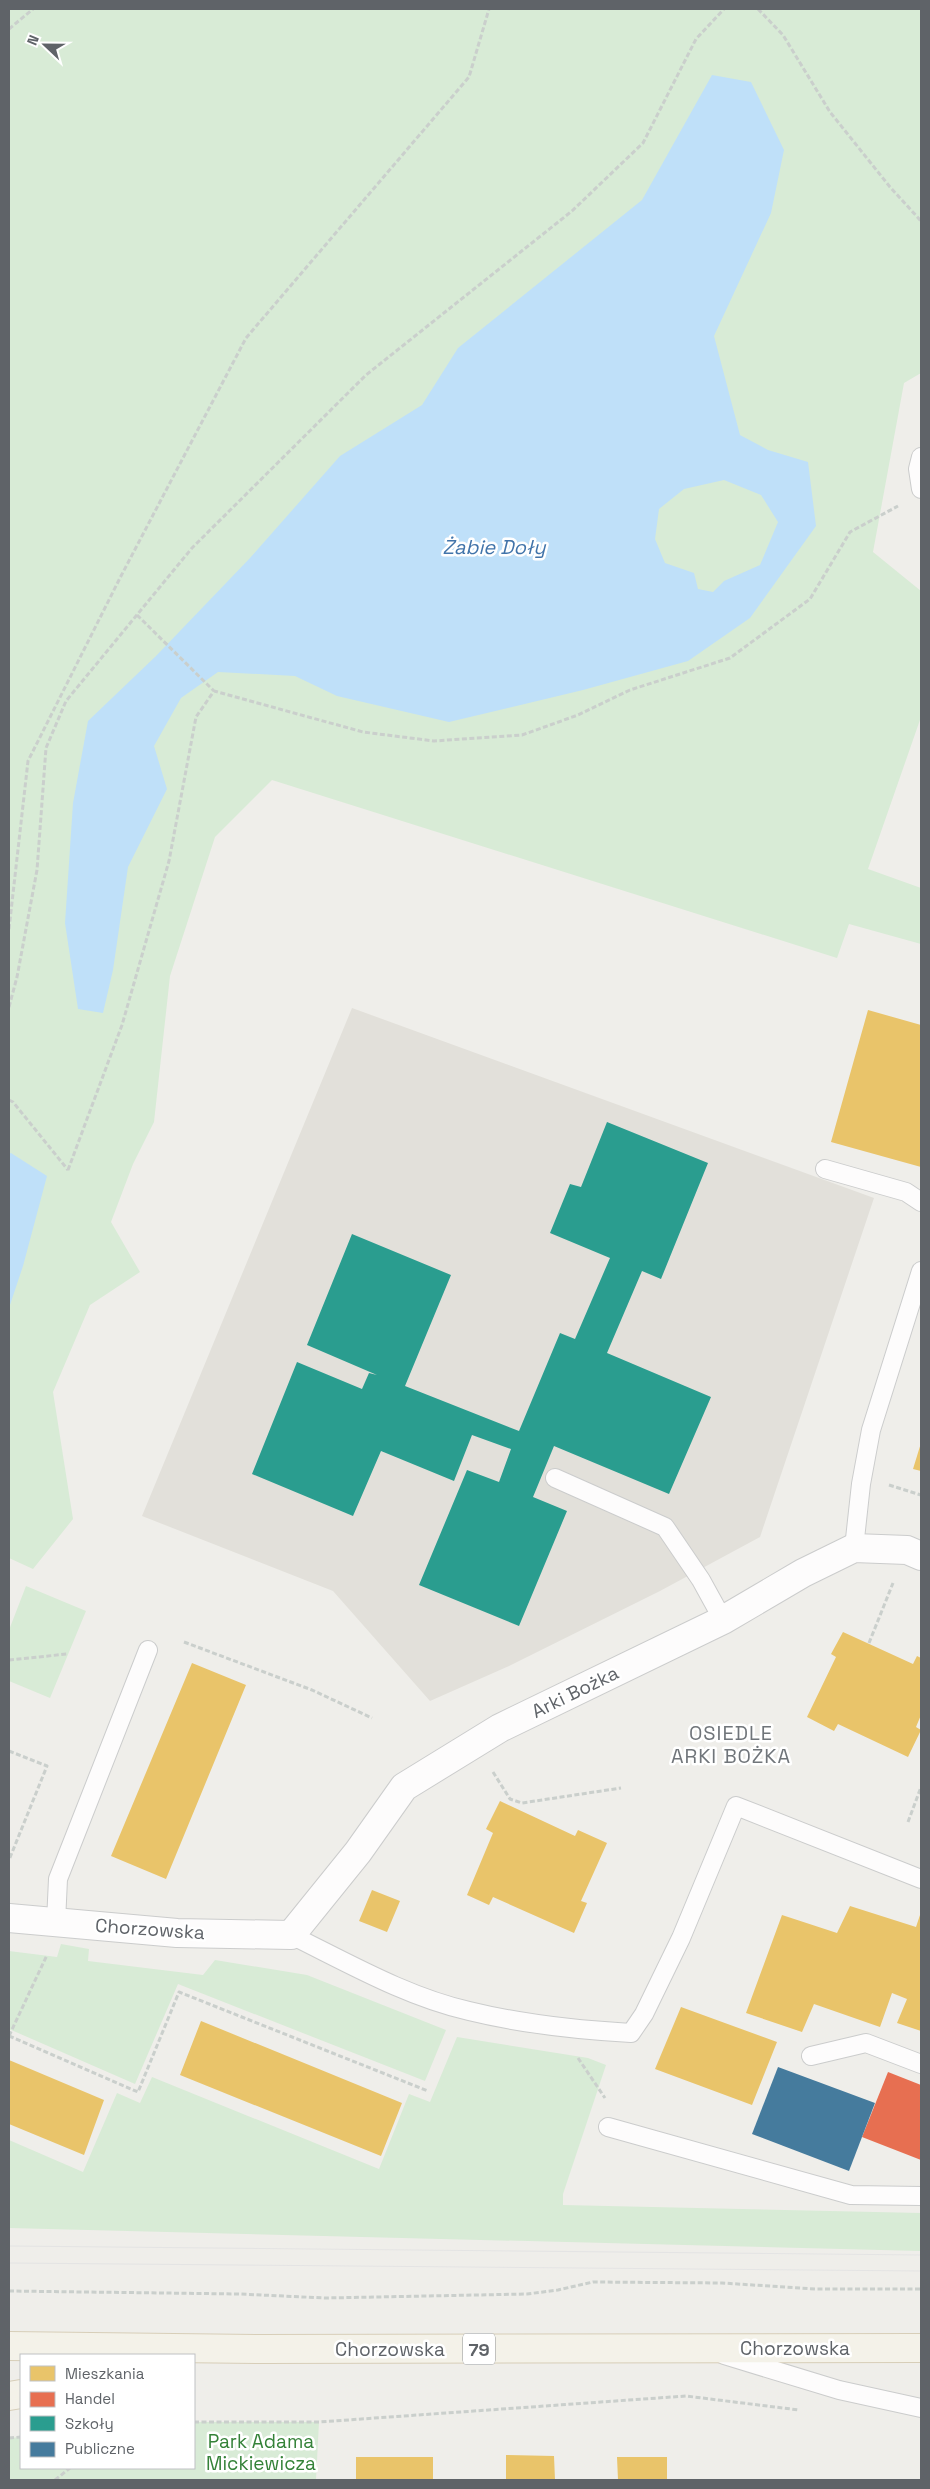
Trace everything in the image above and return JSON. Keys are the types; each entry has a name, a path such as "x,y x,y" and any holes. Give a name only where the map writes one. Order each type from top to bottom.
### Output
{"main road":[{"name":"Chorzowska","path":"9,2346 259,2349 921,2348"},
{"path":"195,2362 259,2349"}],"street":[{"name":"Arki Bożka","path":"291,1935 358,1852 404,1787 500,1728 723,1620 803,1573 854,1548 914,1553"},
{"name":"Chorzowska","path":"9,1918 177,1933 291,1935"}],"lane":[{"path":"921,457 918,469 921,489"},
{"path":"825,1169 906,1192 921,1202"},
{"path":"854,1548 862,1478 871,1430 921,1270"},
{"path":"555,1478 665,1527 701,1580 723,1620"},
{"path":"56,1922 58,1879 148,1650"},
{"path":"291,1935 397,1986 459,2008 555,2026 631,2034 644,2014 681,1938 736,1806 921,1879"},
{"path":"810,2056 866,2043 921,2064"},
{"path":"608,2127 851,2195 921,2196"},
{"path":"699,2348 839,2390 921,2408"}],"path":[{"path":"9,29 33,9"},
{"path":"9,928 28,761 130,559 246,338 469,77 488,9"},
{"path":"9,1007 17,977 37,870 46,748 66,700 192,548 366,375 572,211 643,143 696,39 724,9"},
{"path":"758,9 783,35 830,112 890,187 921,221"},
{"path":"137,615 214,691 363,732 434,741 522,735 578,715 630,690 730,658 810,599 850,532 906,502"},
{"path":"9,1100 13,1102 68,1170 122,1025 166,870 196,717 214,691"},
{"path":"869,1644 914,1553"},
{"path":"184,1642 312,1690 372,1718"},
{"path":"9,1660 67,1654"},
{"path":"9,1751 47,1766 9,1860"},
{"path":"490,1769 510,1799 522,1803 621,1788"},
{"path":"908,1822 921,1787"},
{"path":"56,1922 53,1942 9,2036 138,2092 179,1992 428,2091"},
{"path":"555,2026 610,2104"},
{"path":"9,2291 240,2294 325,2298 527,2294 593,2282 722,2283 815,2289 921,2288"},
{"path":"195,2422 319,2422 686,2396 808,2411"},
{"path":"54,2480 69,2469"}],"shaded area":[{"path":"352,1008 874,1198 760,1537 660,1591 509,1666 430,1701 333,1591 142,1516"}],"green space":[{"path":"9,9 921,9 921,373 904,383 873,552 921,591 921,717 868,869 921,888 921,944 849,924 837,958 272,780 215,837 170,976 154,1122 133,1164 111,1222 140,1272 90,1305 53,1392 73,1519 33,1569 9,1558"},
{"path":"26,1586 86,1611 50,1698 9,1681 9,1630"},
{"path":"61,1944 89,1949 88,1961 203,1975 215,1960 307,1975 446,2030 425,2081 178,1984 135,2084 9,2029 9,1951 57,1957"},
{"path":"457,2037 588,2058 606,2065 563,2194 563,2205 921,2213 921,2251 9,2228 9,2140 83,2172 117,2093 140,2103 152,2077 379,2169 409,2094 430,2102"},
{"name":"Park Adama Mickiewicza","path":"195,2422 319,2422 316,2480 9,2480 9,2438 20,2437 20,2469 195,2469"}],"water":[{"name":"Żabie Doły","path":"712,75 751,82 784,150 771,213 714,336 740,435 768,450 808,462 816,526 750,618 688,661 583,690 449,722 337,696 295,676 218,672 181,698 154,746 167,789 128,867 113,970 103,1013 78,1009 65,923 73,803 88,721 156,656 250,558 340,456 422,405 458,348 642,200","holes":["724,480 761,495 778,522 760,565 724,581 713,592 698,589 694,573 665,563 655,539 659,509 684,489"]},
{"path":"11,1153 47,1176 23,1266 9,1308 9,1154"}],"building: Mieszkania":[{"path":"868,1010 921,1025 921,1167 831,1142"},
{"path":"921,1443 921,1471 913,1469"},
{"path":"843,1632 913,1664 917,1656 921,1658 921,1715 916,1727 921,1730 908,1757 838,1724 834,1731 807,1717 836,1657 831,1654"},
{"path":"192,1663 246,1685 166,1879 111,1856"},
{"path":"500,1801 575,1836 578,1830 607,1843 581,1901 587,1903 574,1933 493,1897 489,1905 467,1895 493,1833 486,1829"},
{"path":"372,1890 400,1901 387,1932 359,1921"},
{"path":"850,1906 916,1927 921,1912 921,2031 897,2023 907,1999 892,1993 880,2027 814,2004 802,2032 746,2013 782,1915 837,1933"},
{"path":"681,2007 777,2042 752,2105 655,2069"},
{"path":"201,2021 402,2103 381,2156 180,2075"},
{"path":"9,2060 104,2100 84,2155 9,2124"},
{"path":"506,2455 554,2456 555,2480 506,2480"},
{"path":"356,2457 433,2457 433,2480 356,2480"},
{"path":"617,2457 667,2457 667,2480 618,2480"}],"building: Handel":[{"path":"888,2072 921,2085 921,2160 862,2137"}],"building: Szkoły":[{"path":"607,1122 708,1163 661,1279 642,1271 607,1353 711,1397 669,1494 554,1446 533,1497 567,1511 519,1626 419,1585 467,1470 499,1482 511,1449 472,1435 454,1481 381,1451 353,1516 252,1474 297,1362 362,1389 369,1373 377,1375 307,1345 352,1234 451,1275 405,1386 519,1431 560,1333 575,1339 610,1258 550,1233 570,1184 581,1187"}],"building: Publiczne":[{"path":"778,2067 875,2103 849,2171 752,2134"}],"tram line":[{"path":"9,2246 921,2255"},
{"path":"9,2263 921,2271"}],"district":[{"name":"OSIEDLE ARKI BOŻKA","path":"731,1744"}]}
